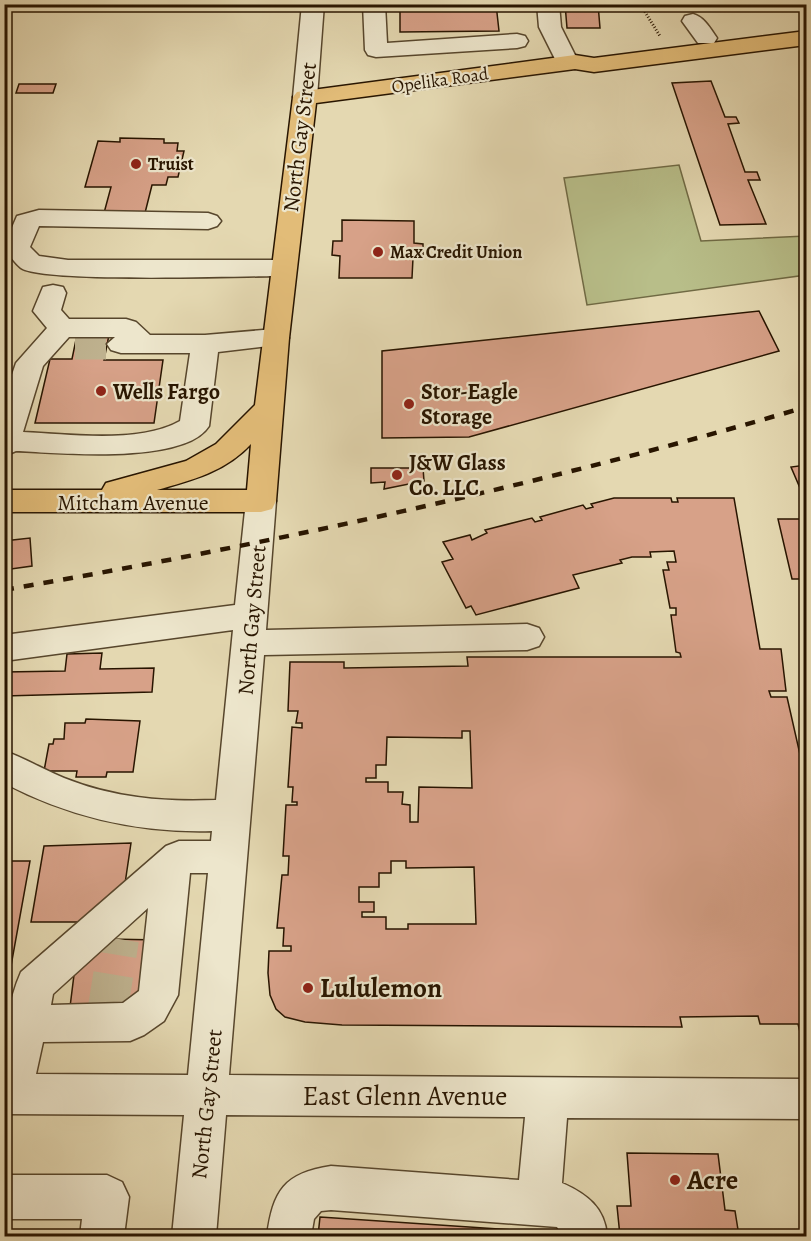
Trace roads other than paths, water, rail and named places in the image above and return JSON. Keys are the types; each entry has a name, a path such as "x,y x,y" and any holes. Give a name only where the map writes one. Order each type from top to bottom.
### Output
{"main road":[{"name":"Opelika Road","path":"571,62 586,54 700,29 807,26"},
{"name":"Opelika Road","path":"305,97 571,62 594,65 807,38"},
{"name":"North Gay Street","path":"261,501 267,410 282,268 305,97"},
{"path":"72,503 197,468 227,451 267,410"},
{"name":"Mitcham Avenue","path":"4,501 72,503 261,501"}],"street":[{"name":"North Gay Street","path":"305,97 314,4"},
{"path":"374,4 376,50 517,41"},
{"path":"548,4 550,27 571,62"},
{"path":"439,46 454,79"},
{"path":"208,221 39,218 26,221 17,248 31,263 68,268 282,268"},
{"path":"53,293 47,311 61,339"},
{"path":"143,344 126,328 61,339 30,363 5,443 127,444 159,441 187,433 194,426 205,344"},
{"path":"108,344 205,344 275,338"},
{"name":"North Gay Street","path":"194,1236 261,501"},
{"path":"4,648 250,629 527,637"},
{"path":"4,765 25,778 85,800 141,814 233,815"},
{"path":"8,1094 35,985 122,922 178,857 229,857"},
{"path":"26,1024 106,1018 130,1022 150,1008 158,995 172,863"},
{"name":"East Glenn Avenue","path":"8,1094 807,1099"},
{"path":"539,1203 548,1097"},
{"path":"289,1236 294,1209 309,1191 331,1188 562,1205 571,1209 582,1221 585,1236"},
{"path":"4,1197 107,1197 102,1236"}],"tunnel":[{"path":"75,344 108,344"},
{"path":"107,1014 119,939"}],"railway":[{"path":"4,590 207,553 408,510 607,462 806,407"}],"place":[{"name":"Truist","path":"136,164"},
{"name":"Max Credit Union","path":"378,252"},
{"name":"Wells Fargo","path":"101,391"},
{"name":"Stor-Eagle Storage","path":"409,404"},
{"name":"J&W Glass Co. LLC","path":"397,475"},
{"name":"Lululemon","path":"308,988"},
{"name":"Acre","path":"675,1180"}]}
